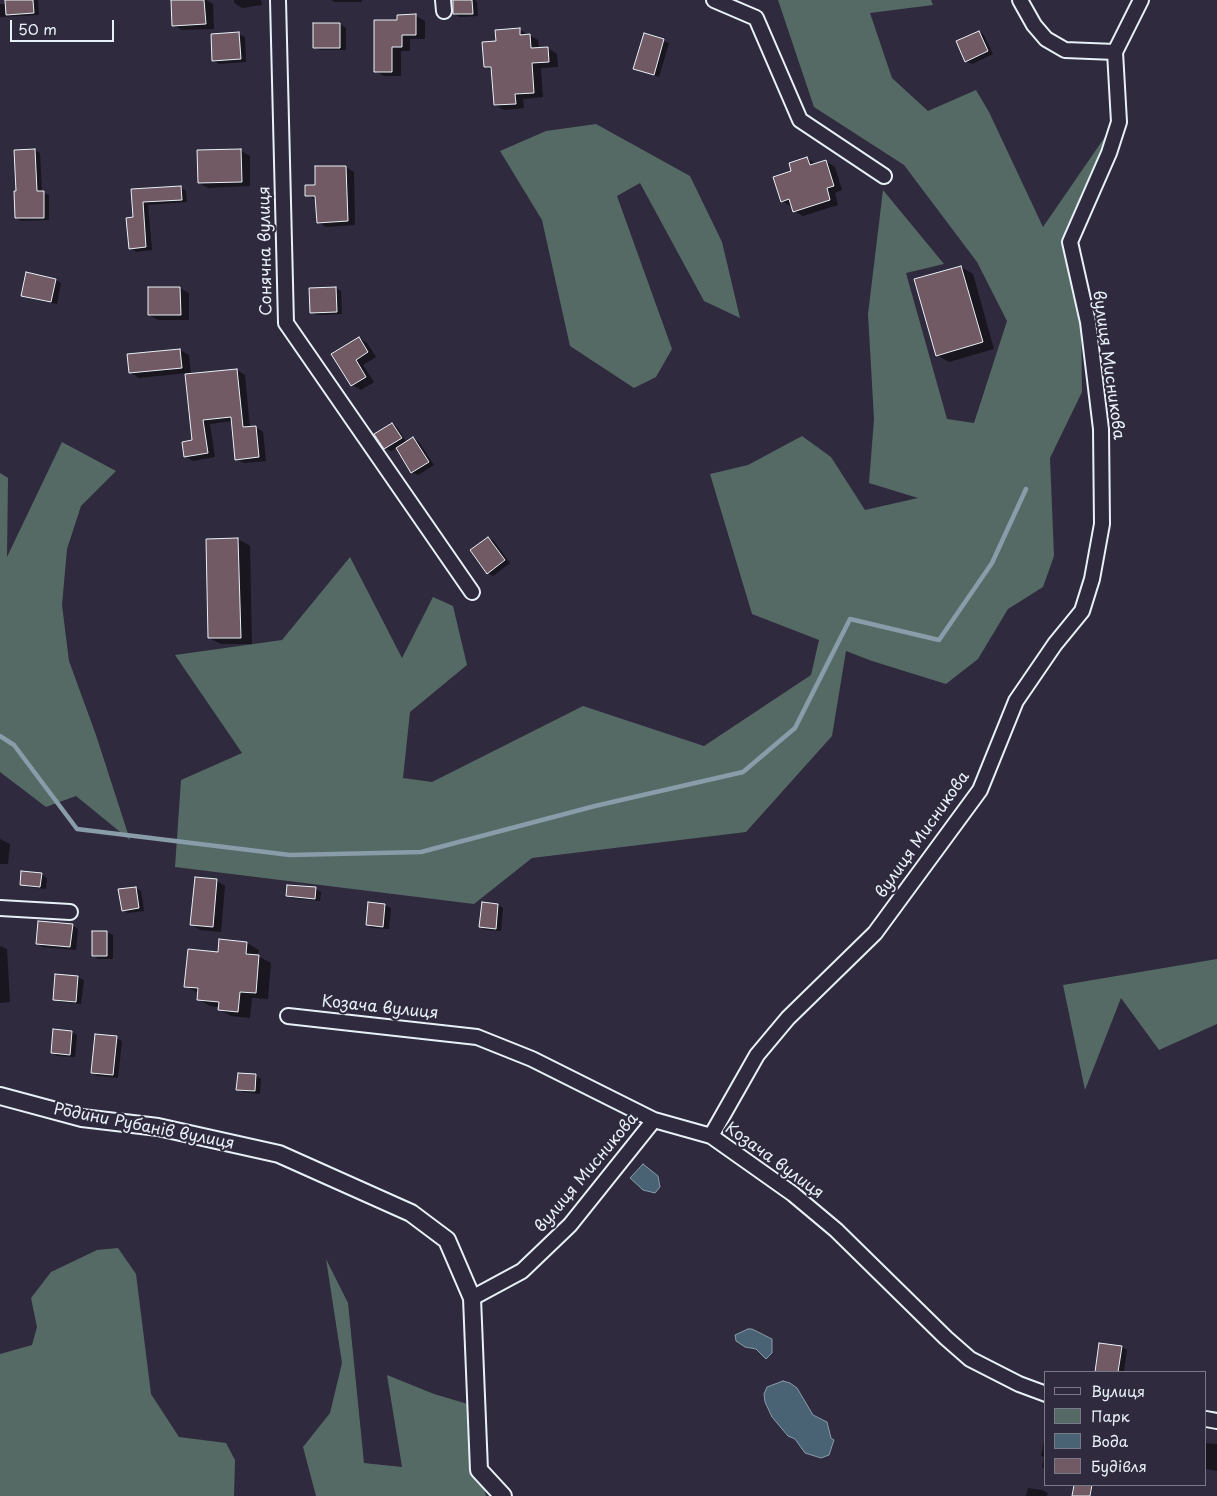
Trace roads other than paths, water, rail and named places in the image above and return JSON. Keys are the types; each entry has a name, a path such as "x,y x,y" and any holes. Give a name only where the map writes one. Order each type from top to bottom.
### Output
{"street":[{"name":"Сонячна вулиця","path":"278,0 286,323 472,592"},
{"path":"714,0 756,18 800,120 884,176"},
{"path":"1020,0 1034,25 1046,39 1065,50 1115,52 1141,0"},
{"name":"вулиця Мисникова","path":"711,1136 757,1055 788,1018 874,933 980,790 1016,701 1055,644 1082,611 1092,579 1102,524 1101,429 1088,322 1070,242 1109,153 1119,122 1115,52"},
{"path":"0,908 70,912"},
{"name":"Козача вулиця","path":"288,1016 476,1037 532,1059 654,1120 711,1136 793,1194 836,1230 946,1338 970,1358 1020,1384 1044,1393"},
{"name":"Родини Рубанів вулиця","path":"0,1096 82,1118 158,1127 279,1154 411,1213 447,1240 472,1298 479,1470 503,1496"},
{"name":"вулиця Мисникова","path":"472,1298 522,1271 557,1238 570,1225 654,1120"}],"water":[{"path":"643,1164 658,1176 660,1187 655,1193 643,1190 630,1178"},
{"path":"752,1329 772,1339 772,1353 766,1359 756,1349 745,1347 736,1341 735,1335"},
{"path":"783,1381 797,1388 813,1415 827,1422 831,1438 834,1440 829,1455 821,1458 805,1453 795,1439 788,1436 772,1417 765,1402 764,1394 767,1387"}],"waterway":[{"path":"0,736 14,745 77,829 290,855 421,852 595,806 743,772 795,728 850,619 939,640 992,563 1026,489"}]}
